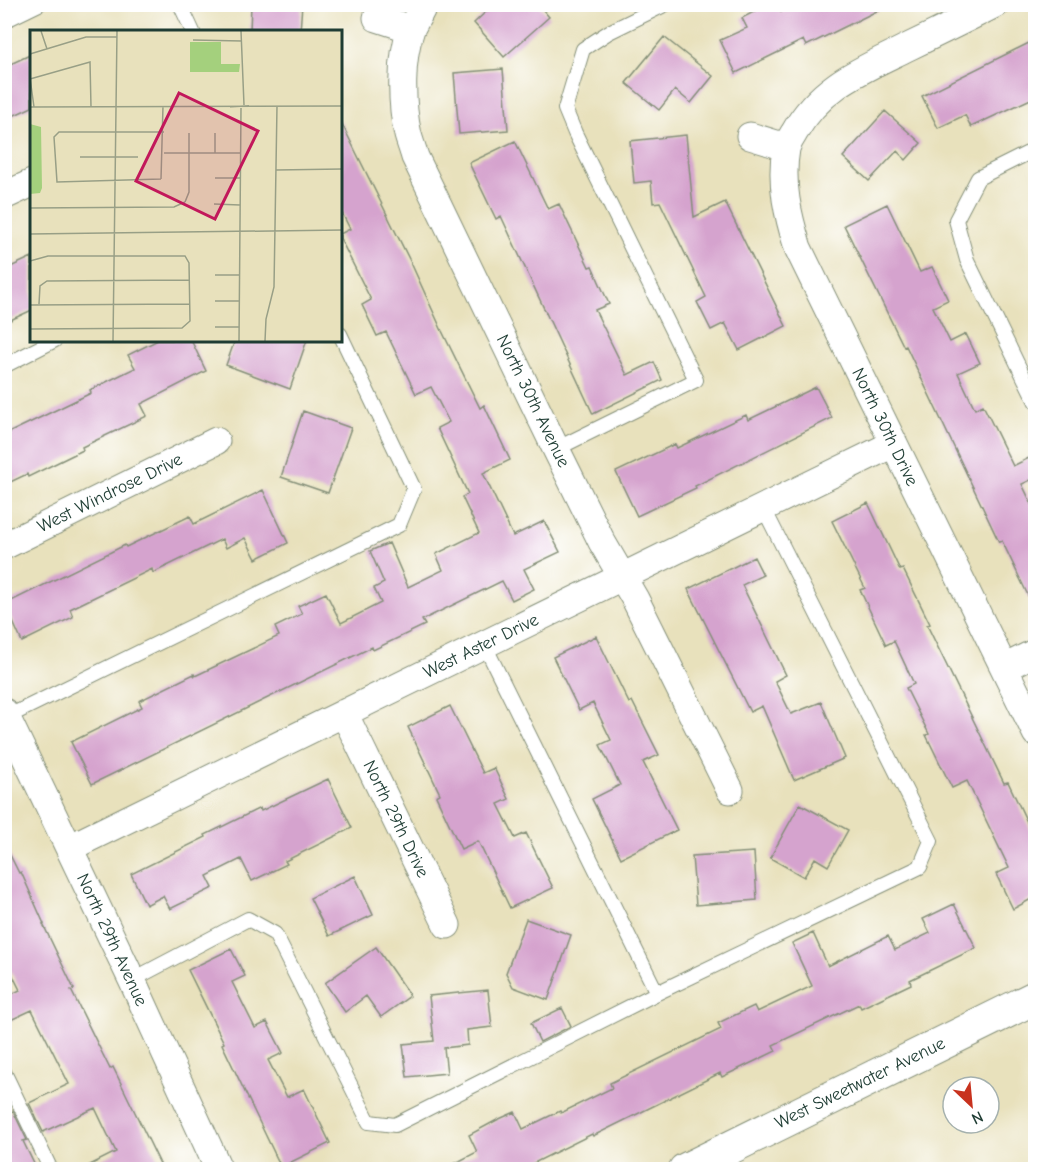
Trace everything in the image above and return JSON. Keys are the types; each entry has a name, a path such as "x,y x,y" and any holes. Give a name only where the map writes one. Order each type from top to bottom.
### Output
{"street":[{"name":"North 30th Avenue","path":"424,4 411,29 403,80 408,135 416,157 602,542 635,599 730,790"},
{"path":"750,136 786,147 800,122 815,103 834,86 861,70 994,4"},
{"path":"377,18 411,29"},
{"name":"North 30th Drive","path":"786,147 783,182 789,218 798,248 1035,733"},
{"path":"4,196 30,184"},
{"name":"West Windrose Drive","path":"4,546 216,441"},
{"name":"West Aster Drive","path":"69,848 893,444"},
{"path":"1004,668 1035,652"},
{"name":"North 29th Drive","path":"344,713 447,925"},
{"name":"North 29th Avenue","path":"6,715 219,1170"},
{"name":"West Sweetwater Avenue","path":"685,1170 1035,997"}],"lane":[{"path":"4,21 39,4"},
{"path":"180,4 192,30"},
{"path":"556,449 696,380 565,109 583,49 609,32 666,4"},
{"path":"1035,149 978,178 956,220 967,260 1035,402"},
{"path":"6,715 399,525 414,489 342,338"},
{"path":"4,366 51,342"},
{"path":"132,980 248,919 275,934 369,1122 395,1125 657,993 920,867 931,841 763,507"},
{"path":"484,644 657,993"},
{"path":"4,1072 51,1170"}],"building":[{"path":"251,4 302,4 300,30 250,30"},
{"path":"494,4 538,4 549,17 504,57 474,23"},
{"path":"769,4 777,4 781,12 797,4 891,4 806,46 803,40 736,73 720,40 747,28 742,18"},
{"path":"664,37 713,76 691,103 675,90 659,110 626,83"},
{"path":"1035,40 1035,97 971,127 965,115 938,128 922,96"},
{"path":"30,55 30,108 4,120 4,67"},
{"path":"503,69 508,130 459,134 454,73"},
{"path":"885,111 921,143 906,160 897,151 869,181 843,157"},
{"path":"342,124 480,408 484,405 510,460 483,473 513,536 544,521 560,552 524,569 534,589 512,600 502,581 422,620 425,625 373,650 372,647 92,784 71,742 142,707 139,701 279,636 275,627 302,614 298,606 326,593 341,623 381,603 374,588 384,583 370,551 389,543 408,587 443,570 436,554 479,533 462,497 468,494 437,428 449,422 431,387 416,394 386,332 377,336 362,305 371,300 342,242 342,233 350,229 342,213"},
{"path":"686,135 694,217 725,202 786,326 739,350 725,323 711,330 697,302 706,297 660,202 653,203 651,181 634,183 630,141"},
{"path":"515,141 548,209 559,204 589,267 592,266 609,304 595,310 627,375 654,362 662,380 593,414 501,216 496,219 469,163"},
{"path":"887,204 920,272 932,267 948,300 933,307 950,342 966,334 980,363 958,373 975,409 983,405 1013,466 1035,455 1035,478 1022,484 1035,511 1035,610 1002,541 999,542 906,346 904,347 844,225"},
{"path":"30,258 30,311 4,323 4,270"},
{"path":"154,342 192,342 206,371 141,404 147,416 82,447 83,450 28,477 27,474 4,485 4,435 91,393 90,390 135,368 128,355"},
{"path":"234,342 306,342 290,389 226,365"},
{"path":"816,387 832,418 637,516 616,472 675,444 677,448 746,415 748,420"},
{"path":"303,411 351,428 328,493 281,477"},
{"path":"263,490 288,543 256,559 245,538 226,548 222,539 153,573 152,569 70,609 73,617 22,642 5,604 190,516 194,524"},
{"path":"868,503 900,570 903,569 930,624 927,625 1004,783 1008,782 1035,839 1035,897 1013,909 996,874 1009,868 967,781 952,788 906,688 914,684 894,641 886,645 860,590 865,588 832,521"},
{"path":"754,557 763,575 742,585 786,675 775,681 791,714 821,702 845,758 794,780 762,706 750,712 688,589"},
{"path":"596,636 629,703 632,701 659,755 643,762 677,830 621,858 592,799 620,785 600,745 611,740 593,703 579,710 553,657"},
{"path":"450,706 483,773 494,768 509,799 498,804 515,838 526,833 553,888 510,908 478,841 461,849 436,796 440,794 408,727"},
{"path":"328,779 352,828 285,861 287,864 252,881 241,859 207,876 213,888 170,909 163,896 146,905 131,874 260,808 261,811"},
{"path":"800,804 848,830 828,866 815,858 804,877 770,858"},
{"path":"4,843 19,873 21,872 74,989 71,990 110,1069 113,1067 163,1170 80,1170 116,1152 95,1108 43,1132 29,1103 69,1084 32,1010 4,1023 4,998 20,990 4,958"},
{"path":"754,852 757,900 696,905 692,856"},
{"path":"355,876 373,915 329,936 310,898"},
{"path":"954,904 976,948 910,980 911,984 861,1008 859,1004 773,1045 776,1051 722,1077 720,1073 520,1170 442,1170 477,1152 469,1135 497,1120 515,1112 523,1129 560,1111 561,1113 612,1088 610,1083 721,1029 718,1023 754,1006 757,1012 812,986 792,943 813,933 828,966 888,936 895,950 930,933 923,919"},
{"path":"526,919 571,935 548,1000 513,987 506,973"},
{"path":"376,947 410,996 381,1017 366,996 345,1012 325,983"},
{"path":"231,949 245,976 232,982 255,1028 267,1022 283,1053 268,1060 287,1097 304,1089 330,1143 281,1167 188,970"},
{"path":"488,990 492,1027 467,1030 468,1045 444,1048 447,1073 407,1077 403,1044 434,1041 429,996"},
{"path":"562,1008 571,1026 540,1042 531,1023"},
{"path":"4,1102 10,1113 13,1111 27,1140 23,1141 37,1170 4,1170"}]}
